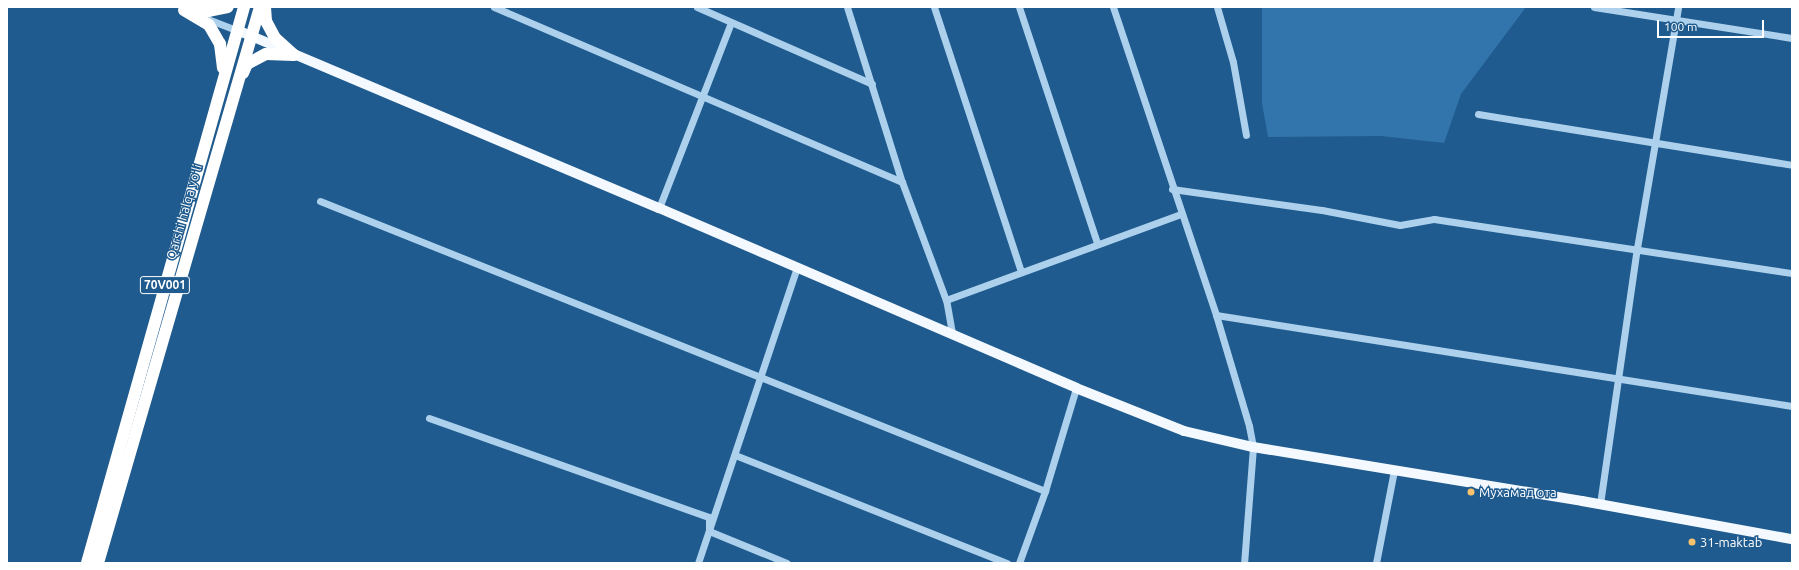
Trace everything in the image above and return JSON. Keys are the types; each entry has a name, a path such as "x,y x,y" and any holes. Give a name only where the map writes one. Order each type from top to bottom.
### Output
{"highway":[{"path":"181,8 209,11 228,7"},
{"name":"Qarshi halqa yoʻli","path":"98,563 98,542 222,78 244,7"},
{"name":"Qarshi halqa yoʻli","path":"87,563 98,542 260,7"},
{"path":"265,7 266,21 275,38 294,55"},
{"path":"181,8 209,25 220,44 222,78"},
{"path":"236,86 247,64 255,58 279,53 294,55"}],"main road":[{"path":"237,30 952,333 1076,388 1184,430 1253,447 1600,504 1792,539"}],"street":[{"path":"494,7 702,98 902,182"},
{"path":"697,7 872,84"},
{"path":"847,7 902,182 946,300 952,333"},
{"path":"934,7 1021,271"},
{"path":"1018,7 1097,243"},
{"path":"1113,7 1180,214 1216,315 1253,447 1244,563"},
{"path":"1217,7 1233,62 1246,135"},
{"path":"1594,7 1792,38"},
{"path":"1600,504 1637,248 1678,7"},
{"path":"181,8 237,30"},
{"path":"659,208 731,22"},
{"path":"1478,114 1792,165"},
{"path":"1172,189 1322,210 1400,225 1434,219 1637,248 1792,273"},
{"path":"320,201 761,376 1045,491"},
{"path":"946,300 1097,243 1180,214"},
{"path":"698,563 797,267"},
{"path":"1216,315 1792,406"},
{"path":"1019,563 1045,491 1076,388"},
{"path":"429,418 709,517 709,531"},
{"path":"735,455 1007,563"},
{"path":"1376,563 1394,470"},
{"path":"709,531 788,563"}],"shaded area":[{"path":"1262,7 1526,7 1461,94 1444,143 1381,136 1268,137 1262,103"}],"place":[{"name":"Мухамад ота","path":"1471,492"},
{"name":"31-maktab","path":"1692,542"}]}
